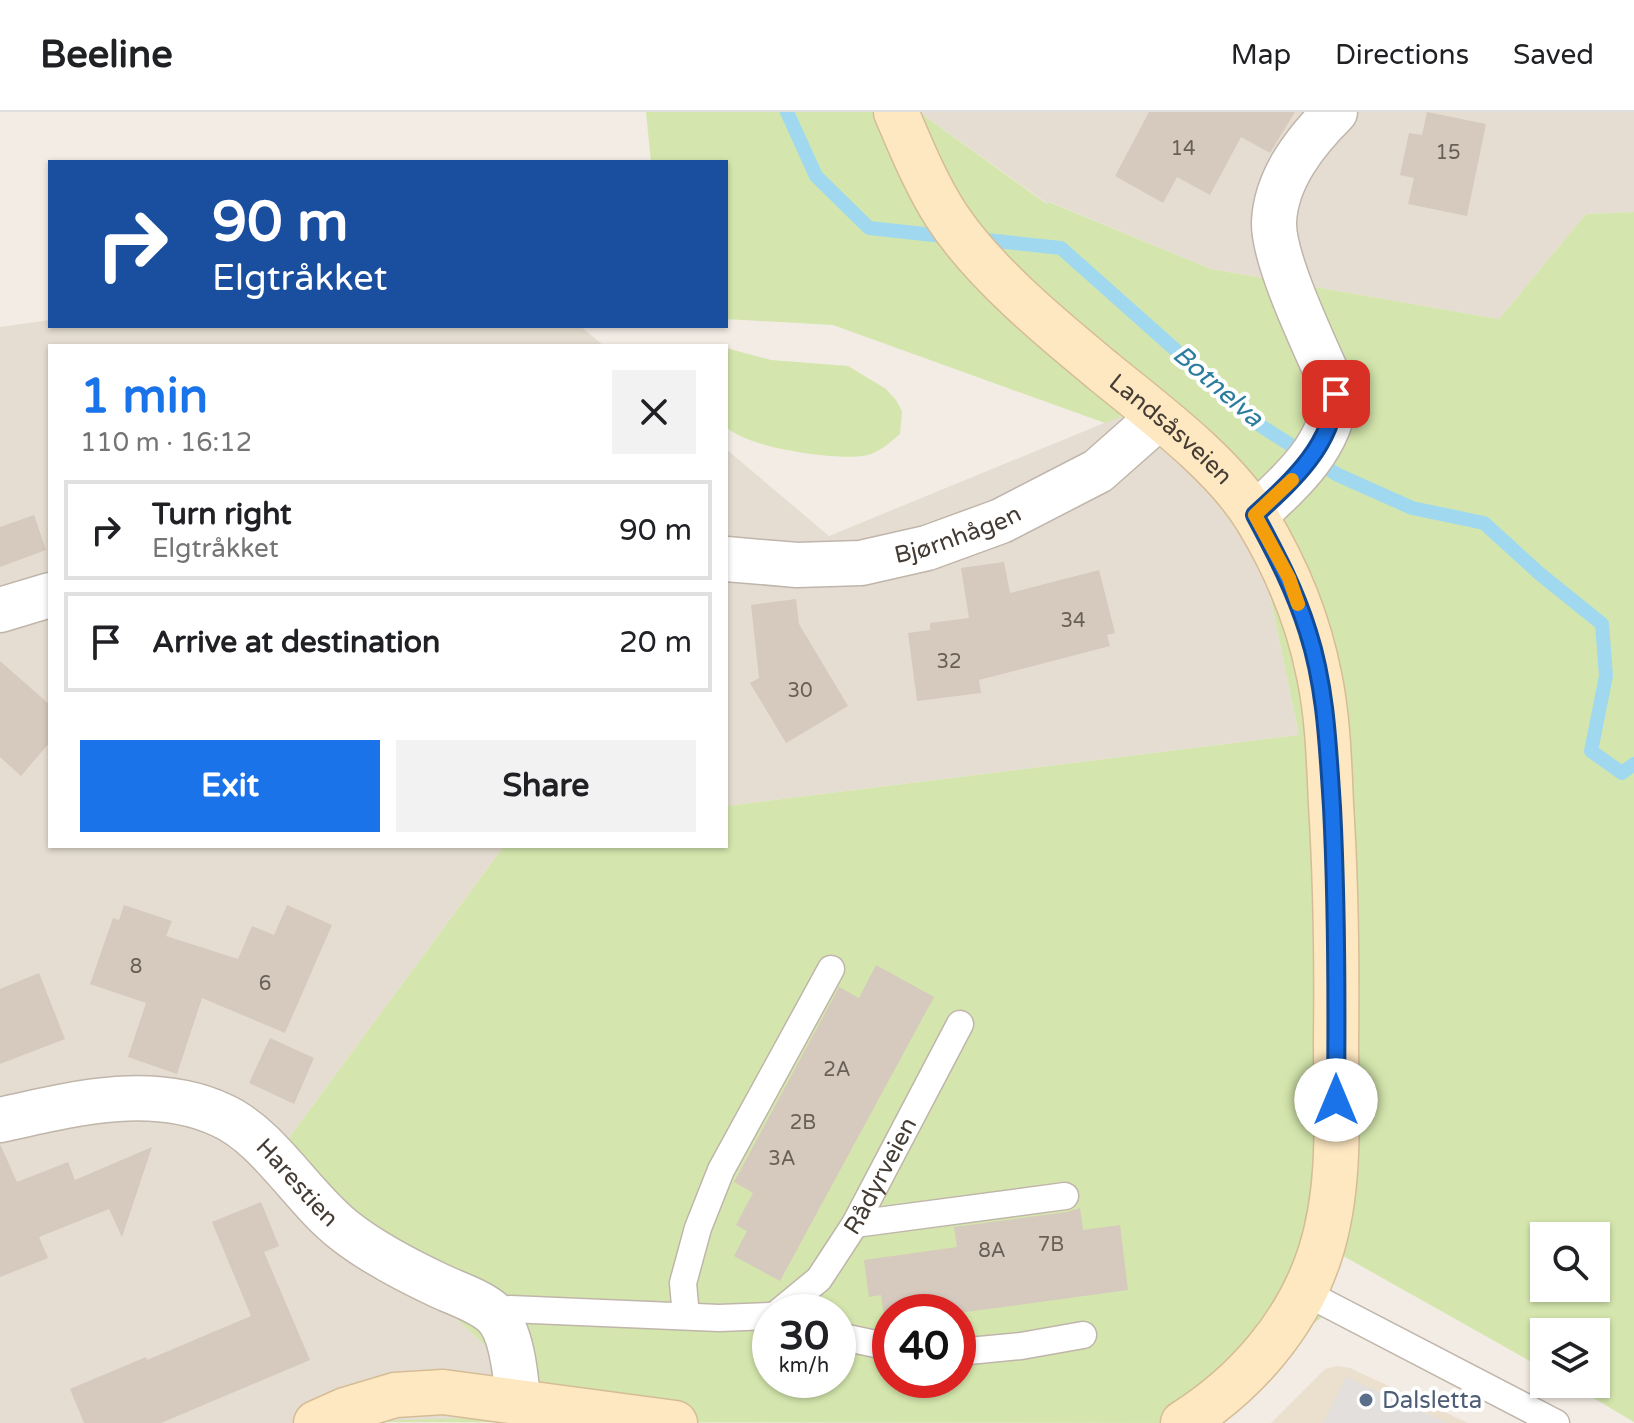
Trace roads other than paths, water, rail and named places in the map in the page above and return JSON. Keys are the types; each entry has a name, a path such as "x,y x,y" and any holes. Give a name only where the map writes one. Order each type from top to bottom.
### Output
{"street":[{"name":"Landsåsveien","path":"896,112 920,168 948,218 992,271 1039,317 1159,417 1225,478 1255,515 1289,578 1309,633 1319,675 1328,738 1337,911 1336,1163 1329,1218 1320,1255 1304,1292 1278,1336 1251,1370 1183,1423"},
{"path":"1255,515 1302,470 1321,444 1334,417 1336,394 1279,255 1274,222 1283,184 1307,140 1335,112"},
{"name":"Bjørnhågen","path":"728,559 797,565 861,563 927,548 1001,521 1098,471 1159,417"},
{"path":"0,610 48,596"},
{"name":"Harestien","path":"0,1120 68,1105 125,1099 161,1099 221,1115 247,1131 344,1231 495,1315"},
{"path":"495,1315 513,1354 518,1400"},
{"path":"316,1423 345,1410 395,1395 443,1392 675,1423"}],"lane":[{"path":"686,1316 683,1283 698,1228 721,1170 831,969"},
{"name":"Rådyrveien","path":"801,1294 819,1279 855,1224 960,1024"},
{"path":"855,1224 1065,1196"},
{"path":"1304,1292 1556,1423"},
{"path":"495,1315 510,1309 752,1316"},
{"path":"976,1350 1083,1335"}],"waterway":[{"name":"Botnelva","path":"787,112 816,176 869,228 952,237"},
{"name":"Botnelva","path":"977,239 1061,248 1261,426 1338,475 1412,508 1484,523 1602,624 1606,676 1591,751 1622,773 1634,764"}],"place":[{"name":"Dalsletta","path":"1366,1400"}]}
